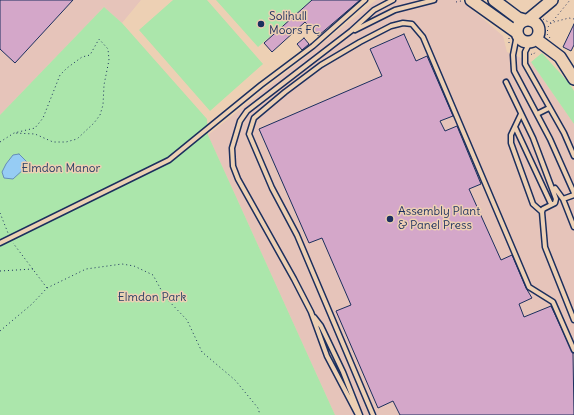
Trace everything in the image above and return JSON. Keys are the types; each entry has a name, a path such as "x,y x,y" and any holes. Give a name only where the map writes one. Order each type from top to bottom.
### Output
{"street":[{"path":"494,0 518,18 535,22 535,37"},
{"path":"468,1 517,34 522,41 535,37 551,2"},
{"path":"517,34 518,25 551,2"},
{"path":"535,37 555,52 567,66 574,79"}],"lane":[{"path":"0,243 169,160 261,85 313,46 365,0"},
{"path":"359,415 327,356 311,312 278,248 238,179 233,166 232,148 240,121 247,111 351,32 374,10 393,0"},
{"path":"351,32 395,10 434,0"},
{"path":"373,415 297,235 272,188 249,134 254,118 284,92 321,65 391,26 403,23 412,24 423,38 529,287 552,302 574,350"},
{"path":"517,34 513,55 514,71 537,114 574,194 562,200"},
{"path":"535,37 525,52 525,64 574,156"},
{"path":"506,82 551,183 556,199 555,203 551,204 542,212"},
{"path":"537,114 549,108"},
{"path":"521,114 511,135 511,143 534,204 542,212 545,247 574,320"},
{"path":"515,127 551,204"},
{"path":"551,183 562,200 574,227"},
{"path":"311,312 321,326 330,344 359,415"}],"path":[{"path":"570,0 550,23 569,18 574,19"},
{"path":"456,2 468,1"},
{"path":"0,142 14,133 35,128 43,118 60,75 82,57 90,55 99,39 108,49 109,60 104,85 103,105 100,115 94,123 77,139 66,142 53,142 35,134 14,133"},
{"path":"0,213 10,238 47,288"},
{"path":"0,331 32,304 47,288 86,269 122,264 134,266 153,275 165,297 187,320 202,352 210,357 239,384 258,408 260,415"},
{"path":"0,271 34,269"}],"shaded area":[{"path":"0,0 141,0 122,23 104,7 0,115"},
{"path":"376,0 461,0 503,36 507,52 531,62 574,124 574,415 335,415 208,135"}],"green space":[{"path":"173,0 207,0 263,64 210,111 139,30"},
{"name":"Solihull Moors FC","path":"216,0 312,0 258,47"},
{"name":"Elmdon Park","path":"104,7 122,23 207,119 208,135 335,415 0,415 0,115"},
{"path":"542,53 569,83 574,91 574,124 531,62"}],"water":[{"path":"19,154 27,162 25,168 13,179 4,178 2,172 6,164 13,155"}],"building":[{"path":"0,0 73,0 15,63 0,49"},
{"path":"312,0 360,0 318,36 305,22 272,52 264,43"},
{"path":"574,24 574,45 571,51 563,47"},
{"name":"Assembly Plant & Panel Press","path":"404,34 416,61 427,56 453,116 440,121 445,131 457,126 481,184 469,189 501,260 512,255 526,288 532,298 519,304 524,317 551,306 573,353 574,415 400,415 393,401 378,408 336,311 351,305 322,238 309,243 259,129 382,76 370,49"},
{"path":"304,38 309,44 302,50 297,44"}],"place":[{"name":"Solihull Moors FC","path":"261,24"},
{"name":"Assembly Plant & Panel Press","path":"390,219"}],"park label":[{"name":"Elmdon Manor","path":"61,169"}]}
